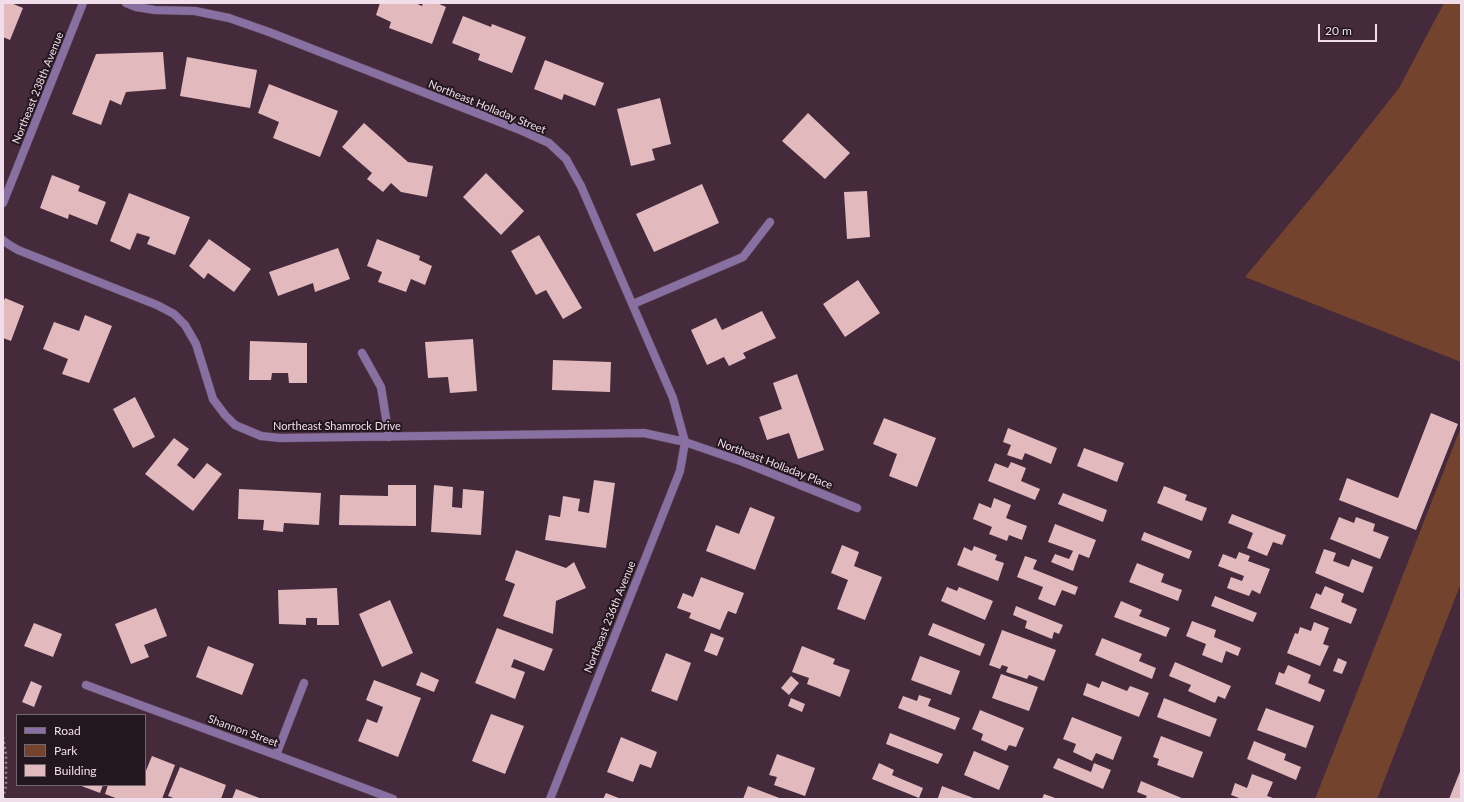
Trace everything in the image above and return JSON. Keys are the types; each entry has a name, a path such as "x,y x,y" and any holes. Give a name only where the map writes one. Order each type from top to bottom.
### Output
{"street":[{"name":"Northeast 238th Avenue","path":"3,203 84,3"},
{"name":"Northeast Holladay Street","path":"126,3 154,10 195,11 229,18 520,130 550,144 566,159 581,186 673,398 685,442"},
{"path":"633,304 743,257 770,222"},
{"name":"Northeast Shamrock Drive","path":"3,240 18,250 157,305 174,314 185,325 196,344 214,399 225,415 235,425 261,436 280,438 644,433 685,442"},
{"path":"362,353 381,387 389,437"},
{"name":"Northeast Holladay Place","path":"685,442 743,462 857,508"},
{"name":"Northeast 236th Avenue","path":"550,799 680,470 685,442"},
{"path":"276,754 304,683"},
{"name":"Shannon Street","path":"86,685 276,754 393,799"}],"path":[{"path":"3,736 6,755 6,786 3,798"}],"green space":[{"path":"1444,3 1461,3 1461,362 1245,277 1339,164 1399,88"},
{"path":"1461,427 1461,583 1377,799 1315,799"}],"building":[{"path":"3,3 11,3 23,8 10,40 3,37"},
{"path":"380,3 415,3 422,6 423,3 437,3 446,7 432,44 389,28 391,22 376,15"},
{"path":"463,16 491,27 492,24 526,37 512,73 478,60 480,54 452,43"},
{"path":"163,52 166,89 126,92 121,105 110,100 101,125 72,114 96,54"},
{"path":"187,57 257,70 250,108 180,96"},
{"path":"545,60 604,83 595,106 564,94 562,100 534,89"},
{"path":"269,84 338,111 320,157 273,138 279,122 258,113"},
{"path":"660,98 671,144 652,149 655,160 631,166 617,109"},
{"path":"808,113 850,153 825,179 782,141"},
{"path":"364,123 408,162 433,166 427,197 401,192 391,183 383,192 367,179 372,173 342,147"},
{"path":"486,173 524,211 501,235 463,197"},
{"path":"52,175 80,186 78,191 106,202 97,225 69,214 68,219 40,208"},
{"path":"702,184 719,223 654,252 636,214"},
{"path":"867,191 870,237 847,239 844,192"},
{"path":"129,193 190,217 175,255 147,244 150,237 137,233 130,250 110,241"},
{"path":"539,235 582,308 563,319 546,290 536,295 511,251"},
{"path":"209,239 251,269 234,292 208,273 204,279 189,266"},
{"path":"377,239 420,256 419,260 432,266 425,285 411,279 406,292 378,282 382,272 367,266"},
{"path":"338,248 350,279 315,292 313,283 278,296 269,272"},
{"path":"858,280 880,313 845,337 823,304"},
{"path":"5,298 24,306 11,341 3,338 3,303"},
{"path":"762,311 776,338 743,353 746,358 729,366 724,357 707,365 691,330 716,318 722,330"},
{"path":"85,315 112,326 89,383 62,374 68,359 43,349 54,322 79,331"},
{"path":"473,339 477,391 450,393 448,377 428,378 425,342"},
{"path":"250,341 307,343 307,383 289,383 288,373 272,373 271,380 249,380"},
{"path":"553,360 611,362 610,392 552,390"},
{"path":"797,374 824,450 798,459 789,433 767,440 759,417 782,409 773,383"},
{"path":"135,397 155,437 133,448 113,409"},
{"path":"1431,413 1458,424 1416,530 1339,500 1347,478 1398,498"},
{"path":"884,418 936,438 917,487 889,476 897,454 873,444"},
{"path":"1008,428 1057,448 1051,464 1025,453 1022,460 1007,455 1011,445 1003,442"},
{"path":"174,438 189,449 177,465 194,479 207,463 222,474 193,511 145,474"},
{"path":"1084,448 1124,463 1117,482 1077,466"},
{"path":"1011,462 1026,468 1021,481 1040,489 1035,500 988,481 995,463 1008,468"},
{"path":"594,480 615,483 606,548 545,540 549,515 560,517 563,496 580,499 578,511 589,513"},
{"path":"388,485 416,485 416,526 339,525 340,495 388,496"},
{"path":"434,485 453,487 452,507 462,508 463,489 484,491 481,535 431,532"},
{"path":"1164,486 1187,495 1185,500 1207,508 1202,521 1157,503"},
{"path":"239,489 321,493 319,525 284,523 283,532 263,530 264,520 238,519"},
{"path":"1063,493 1107,510 1103,522 1058,504"},
{"path":"994,498 1011,505 1006,518 1027,526 1022,540 1009,535 1007,541 989,534 992,527 973,519 979,503 991,508"},
{"path":"750,507 775,517 755,570 706,551 716,525 739,534"},
{"path":"1232,514 1286,535 1282,545 1273,542 1267,556 1247,548 1253,533 1228,523"},
{"path":"1339,517 1354,523 1356,517 1375,524 1373,531 1389,537 1380,559 1330,539"},
{"path":"1055,524 1096,540 1089,558 1079,554 1073,571 1051,562 1055,554 1069,559 1073,551 1048,542"},
{"path":"1144,532 1192,551 1189,559 1141,540"},
{"path":"842,545 859,552 854,566 882,577 865,620 837,609 848,580 831,573"},
{"path":"974,546 997,555 995,560 1004,563 998,581 957,565 964,547 972,551"},
{"path":"1324,549 1336,553 1333,561 1349,567 1352,559 1373,567 1363,593 1315,573"},
{"path":"516,550 566,568 574,562 586,588 556,601 553,634 503,616 515,584 505,580"},
{"path":"1239,552 1250,556 1248,561 1270,569 1260,594 1252,590 1249,596 1227,588 1231,577 1242,581 1244,576 1218,566 1223,554 1236,559"},
{"path":"1025,556 1037,560 1033,569 1078,587 1075,595 1062,590 1055,606 1038,599 1043,587 1017,577"},
{"path":"1137,563 1164,574 1161,582 1182,590 1178,601 1129,582"},
{"path":"701,577 744,593 736,614 728,611 720,630 689,618 691,613 677,608 683,593 693,597"},
{"path":"1325,586 1344,594 1341,602 1357,609 1351,624 1310,608 1316,593 1321,595"},
{"path":"947,587 957,591 959,587 993,601 985,620 941,601"},
{"path":"337,588 339,625 317,625 317,618 306,618 306,625 279,624 278,590"},
{"path":"1215,596 1257,613 1253,622 1211,606"},
{"path":"390,600 413,653 382,667 359,614"},
{"path":"1121,601 1142,610 1139,616 1170,628 1166,637 1114,617"},
{"path":"1016,606 1063,625 1059,634 1054,632 1052,639 1025,628 1027,621 1013,615"},
{"path":"156,608 167,636 144,645 149,657 131,664 115,624"},
{"path":"1192,621 1216,630 1214,637 1241,648 1238,656 1226,651 1222,663 1202,655 1206,644 1186,636"},
{"path":"1314,622 1329,628 1323,644 1329,646 1320,666 1287,653 1295,633 1298,634 1300,627 1311,631"},
{"path":"34,623 62,634 53,657 24,646"},
{"path":"933,623 985,644 980,656 928,635"},
{"path":"497,628 553,649 544,671 514,659 511,667 525,672 515,699 475,683"},
{"path":"1002,630 1056,650 1044,681 1029,675 1027,679 1006,672 1008,667 1002,665 1000,669 989,665"},
{"path":"711,633 724,638 717,656 704,651"},
{"path":"1102,638 1142,654 1139,661 1156,668 1152,679 1095,655"},
{"path":"208,646 254,664 242,695 196,677"},
{"path":"802,646 835,659 833,664 850,670 840,697 807,684 809,678 792,672"},
{"path":"666,653 691,663 677,701 651,691"},
{"path":"920,656 960,671 951,695 911,680"},
{"path":"1338,658 1347,662 1342,674 1333,671"},
{"path":"1175,662 1231,686 1225,699 1218,696 1215,703 1188,691 1191,685 1169,676"},
{"path":"1288,665 1311,675 1308,683 1325,690 1320,702 1275,684 1279,672 1284,674"},
{"path":"421,672 439,680 434,692 416,685"},
{"path":"1001,674 1038,687 1029,711 992,698"},
{"path":"791,676 799,683 789,695 781,688"},
{"path":"374,680 421,698 398,757 358,741 367,719 377,723 383,707 366,700"},
{"path":"31,681 42,686 34,707 22,702"},
{"path":"1102,681 1127,691 1130,686 1149,693 1139,717 1083,695 1087,683 1099,688"},
{"path":"919,695 931,699 928,706 960,718 955,730 898,708 903,696 917,701"},
{"path":"791,698 805,704 802,712 788,706"},
{"path":"1164,698 1217,719 1210,737 1157,717"},
{"path":"1266,708 1314,726 1306,748 1257,730"},
{"path":"980,710 1024,728 1016,747 1009,745 1006,751 981,740 983,734 972,729"},
{"path":"491,714 524,726 505,774 472,761"},
{"path":"1072,717 1122,737 1113,760 1096,753 1092,761 1073,752 1076,744 1063,739"},
{"path":"890,733 943,754 938,764 886,744"},
{"path":"1161,736 1203,752 1193,778 1157,765 1159,759 1153,757"},
{"path":"621,737 657,752 651,768 640,764 633,782 607,772"},
{"path":"1254,741 1286,754 1284,760 1301,767 1296,780 1247,759"},
{"path":"974,751 1009,766 999,790 964,775"},
{"path":"777,754 815,768 805,796 774,785 777,777 769,775"},
{"path":"152,756 175,765 162,799 118,799 105,794 108,786 146,786 146,771"},
{"path":"1058,758 1091,772 1094,763 1111,770 1103,789 1053,768"},
{"path":"879,763 894,770 892,775 923,788 919,798 872,779"},
{"path":"180,767 226,785 221,799 176,799 168,796"},
{"path":"1461,769 1461,799 1449,799"},
{"path":"1252,774 1273,782 1267,796 1276,799 1242,799 1231,795 1235,783 1247,788"},
{"path":"1141,781 1184,799 1145,799 1147,796 1137,792"},
{"path":"82,786 103,786 100,793"},
{"path":"748,786 782,799 743,799"},
{"path":"942,786 976,799 938,798"},
{"path":"236,789 262,799 232,799"},
{"path":"606,793 621,799 603,799"},
{"path":"1044,794 1058,799 1042,799"}]}
